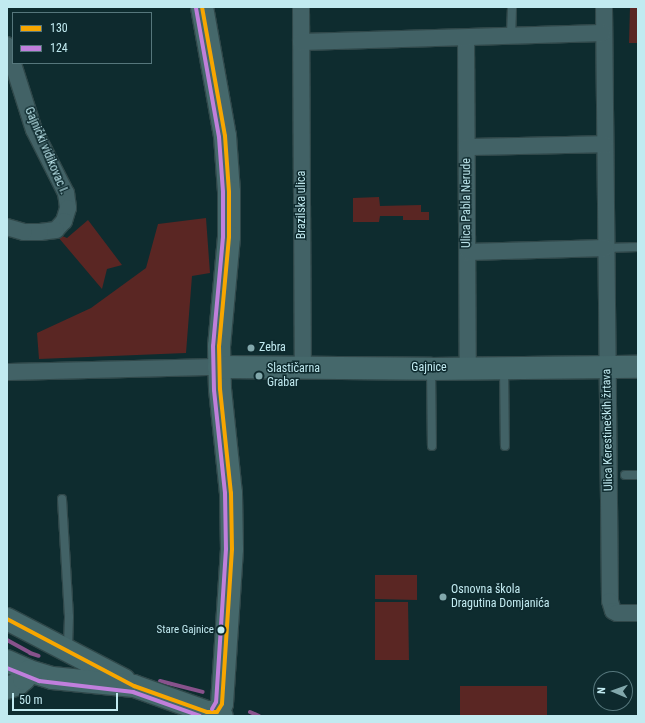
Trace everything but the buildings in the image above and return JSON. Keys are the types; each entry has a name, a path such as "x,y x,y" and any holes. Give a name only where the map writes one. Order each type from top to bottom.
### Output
{"street":[{"path":"7,619 134,686 207,712 220,714 232,517 219,367 220,329 228,237 229,192 224,136 202,7"},
{"name":"Brazilska ulica","path":"301,7 303,368"},
{"name":"Ulica Kerestinečkih žrtava","path":"604,7 603,33 610,601 613,611 617,613 638,614"},
{"path":"301,42 603,33"},
{"name":"Ulica Pabla Nerude","path":"466,38 468,368"},
{"name":"Gajnički vidikovac I.","path":"7,45 12,61"},
{"name":"Gajnički vidikovac I.","path":"7,227 24,232 56,230 64,221 68,208 66,193 34,130 13,64"},
{"path":"467,147 605,144"},
{"path":"468,252 606,248"},
{"path":"7,372 219,367"},
{"name":"Gajnice","path":"219,367 430,369 638,367"},
{"path":"52,678 62,668 68,651"},
{"path":"7,661 29,671 52,678 134,686"},
{"path":"7,688 18,684 24,679 29,671"}],"lane":[{"path":"511,36 512,7"},
{"path":"606,248 638,247"},
{"path":"504,368 505,446"},
{"path":"430,369 432,446"},
{"path":"625,475 638,475"},
{"path":"62,499 69,617 68,651"}],"shaded area":[{"path":"630,7 638,7 638,43 629,43"},
{"path":"379,197 380,206 421,205 421,212 429,212 429,220 403,220 403,216 380,216 379,222 353,222 353,198"},
{"path":"206,218 210,273 192,276 186,353 39,359 37,333 91,308 146,268 158,224"},
{"path":"88,220 122,265 107,269 102,289 58,237 60,235 67,238"},
{"path":"375,575 417,575 417,600 375,599"},
{"path":"375,602 408,602 409,660 375,660"},
{"path":"460,686 547,686 547,716 460,716"}],"waterway":[{"path":"7,640 30,653 39,656"},
{"path":"160,681 203,692"},
{"path":"250,712 259,716"}],"transit line":[{"name":"130","path":"202,7 225,136 229,192 229,237 219,346 220,389 231,493 232,549 222,704 217,712"},
{"name":"124","path":"196,8 219,137 223,192 223,237 213,346 214,390 225,493 226,549 216,702 212,709"},
{"name":"130","path":"7,619 134,686 207,712 217,712"},
{"name":"124","path":"7,668 39,681 133,692 200,716"}],"place":[{"name":"Zebra","path":"251,348"},
{"name":"Slastičarna Grabar","path":"259,376"},
{"name":"Osnovna škola Dragutina Domjanića","path":"443,597"},
{"name":"Stare Gajnice","path":"221,630"}]}
